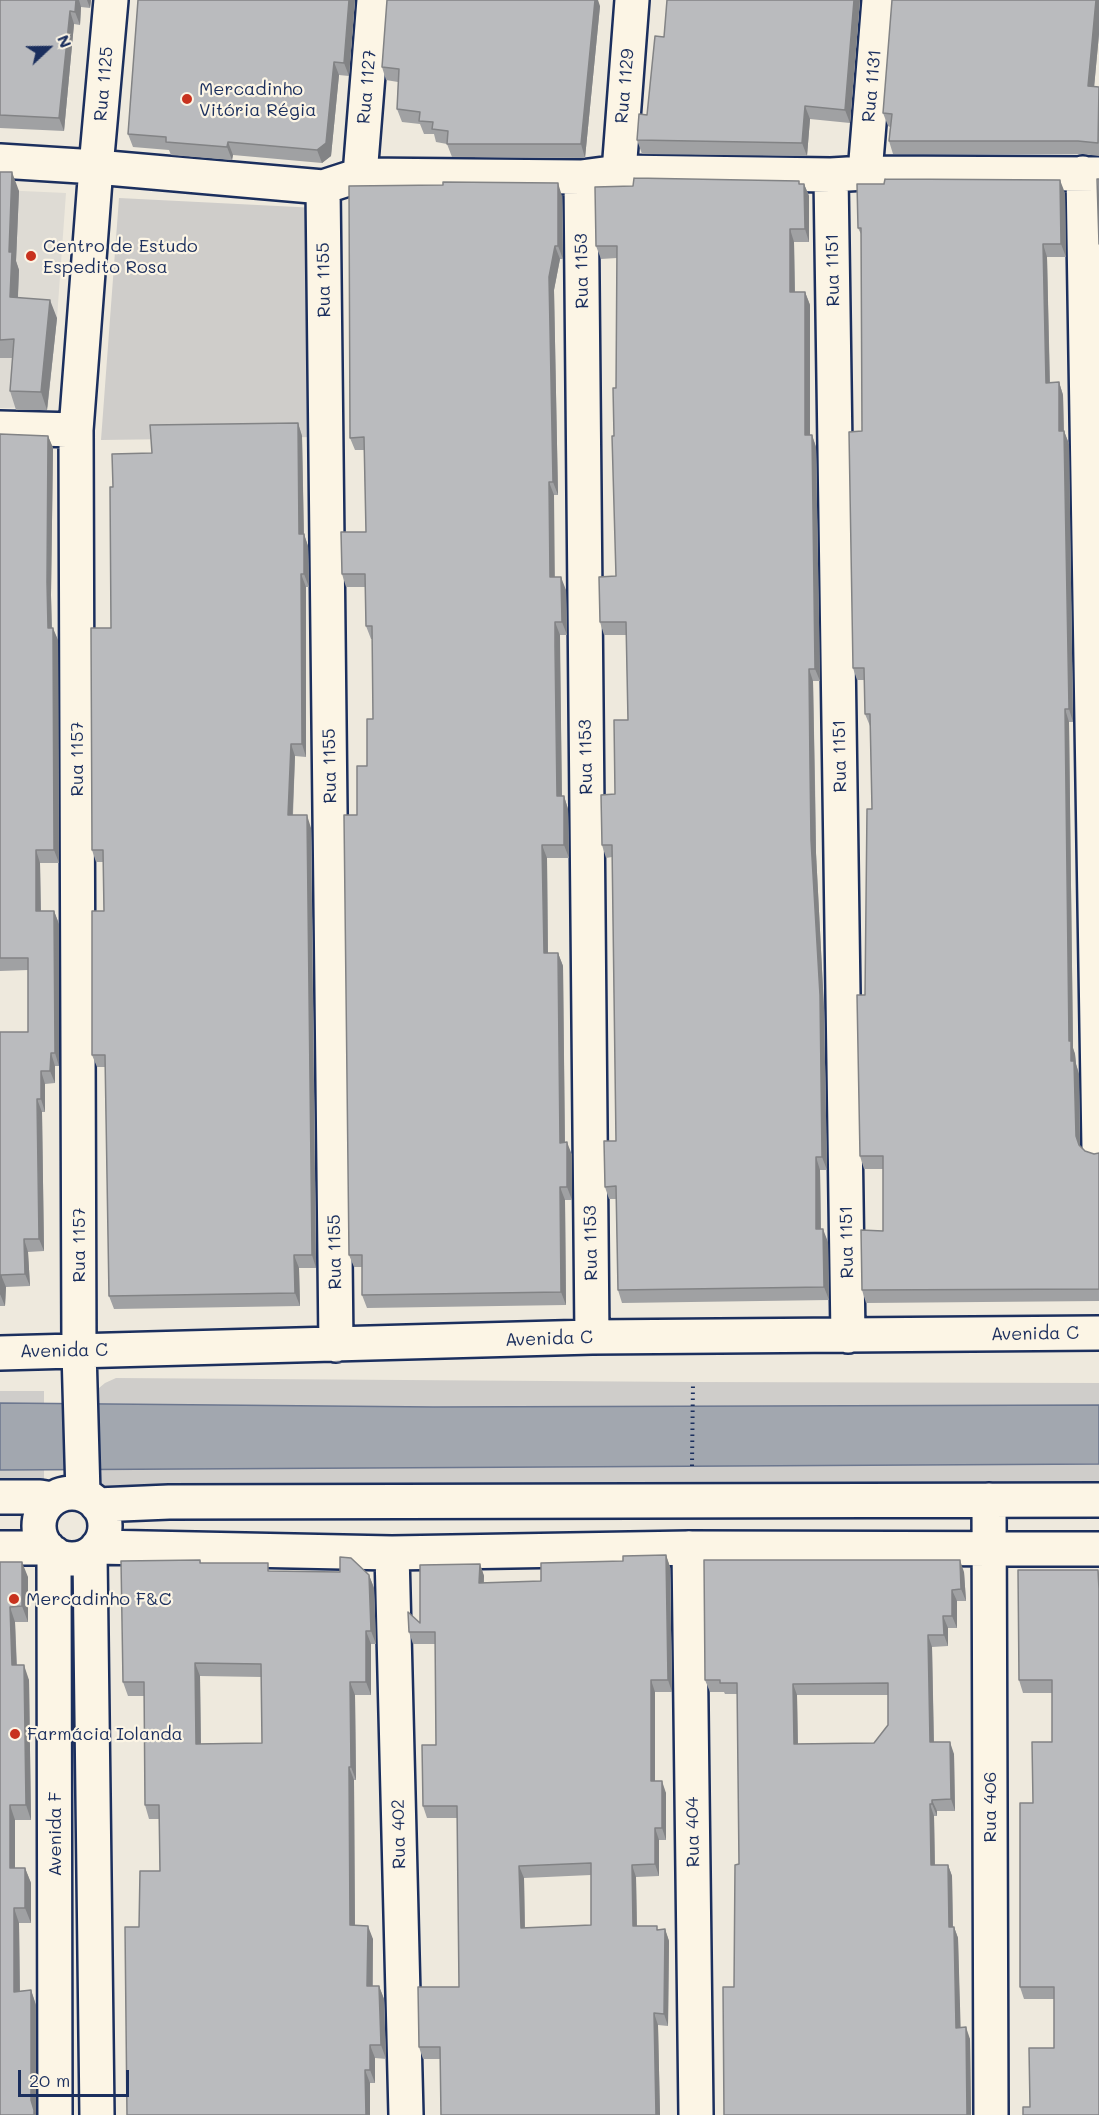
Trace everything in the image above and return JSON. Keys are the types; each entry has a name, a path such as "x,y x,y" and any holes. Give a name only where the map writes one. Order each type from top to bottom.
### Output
{"street":[{"name":"Rua 1125","path":"96,167 111,0"},
{"name":"Rua 1127","path":"360,175 374,0"},
{"name":"Rua 1129","path":"619,172 632,0"},
{"name":"Rua 1131","path":"865,173 879,0"},
{"path":"0,161 323,187 360,175 581,177 619,172 831,175 865,173 1091,174 1099,1148"},
{"name":"Rua 1157","path":"77,1499 81,1460 81,1387 79,1351 76,430 96,167"},
{"name":"Rua 1151","path":"831,175 848,1336"},
{"name":"Rua 1153","path":"581,177 592,1337"},
{"name":"Rua 1155","path":"323,187 336,1346"},
{"path":"0,428 76,430"},
{"name":"Avenida C","path":"0,1353 336,1346 592,1337 1099,1333"},
{"path":"0,1497 170,1502 1099,1500"},
{"path":"77,1499 104,1515 103,1537 94,1551"},
{"path":"51,1551 39,1532 41,1514 77,1499"},
{"name":"Rua 406","path":"989,1500 991,2115"},
{"path":"0,1548 51,1551 71,1559 94,1551 392,1553 689,1548 1099,1549"},
{"name":"Rua 404","path":"689,1548 696,2115"},
{"name":"Avenida F","path":"51,1551 55,2115"},
{"name":"Avenida F","path":"94,1551 97,2115"},
{"name":"Rua 402","path":"392,1553 406,2115"}],"path":[{"path":"692,1476 693,1382"}],"shaded area":[{"name":"Centro de Estudo Espedito Rosa","path":"0,190 66,193 48,407 0,408"},
{"path":"119,198 317,208 317,437 101,440"},
{"path":"116,1378 1099,1383 1099,1489 107,1493 100,1481 93,1393 105,1383"},
{"path":"0,1391 44,1391 44,1479 38,1507 0,1508"},
{"path":"0,1403 434,1407 1099,1405 1099,1464 0,1470"}],"building":[{"path":"0,0 76,0 75,12 70,11 59,118 0,115"},
{"path":"138,0 349,0 344,63 334,62 326,143 317,150 228,142 227,147 166,142 166,137 128,134"},
{"path":"387,0 595,0 581,144 447,144 448,131 432,129 433,122 419,121 420,112 397,109 399,69 382,67"},
{"path":"667,0 854,0 845,110 805,106 802,143 637,140 639,114 647,115 655,36 664,37"},
{"path":"892,0 1096,0 1088,86 1099,87 1098,143 1078,141 889,141 892,114 883,113"},
{"path":"0,172 12,172 10,297 50,300 41,392 10,391 14,339 0,340"},
{"path":"634,178 799,181 799,184 804,184 805,229 790,229 790,292 805,292 805,435 812,435 815,669 809,669 811,840 820,995 822,1157 816,1157 816,1229 823,1229 824,1287 618,1290 616,1186 605,1187 604,1141 616,1141 612,845 602,845 601,795 615,794 614,720 628,720 626,622 600,622 599,577 616,576 612,436 614,436 613,388 616,388 617,246 596,246 595,187 633,186"},
{"path":"885,179 1060,180 1061,244 1043,244 1046,383 1059,382 1059,431 1064,431 1069,709 1065,709 1069,1041 1071,1041 1071,1061 1074,1061 1076,1136 1079,1145 1085,1151 1099,1153 1099,1289 862,1290 861,1230 883,1231 883,1156 860,1156 857,995 865,995 867,809 872,809 870,714 865,714 864,668 853,668 849,432 862,431 861,228 858,228 857,184 884,184"},
{"path":"1097,179 1099,179 1099,244"},
{"path":"443,182 558,183 558,246 555,246 549,277 553,482 549,482 550,577 561,577 562,622 555,622 555,646 557,796 564,796 564,845 542,845 544,953 558,953 560,1143 567,1142 567,1187 560,1187 561,1292 362,1295 362,1255 349,1255 344,815 357,815 357,766 367,766 367,719 373,719 372,626 366,626 365,574 342,574 341,532 366,532 364,437 350,438 349,186 443,185"},
{"path":"298,423 299,534 304,534 304,574 301,574 302,744 291,744 288,815 307,815 312,1255 294,1255 295,1293 109,1296 105,1055 92,1055 92,911 104,911 103,850 92,850 91,628 111,628 110,487 113,487 112,454 152,453 150,425"},
{"path":"0,434 48,436 47,582 48,628 53,628 54,850 36,850 36,911 54,911 55,1053 51,1053 50,1071 41,1071 41,1099 37,1099 39,1239 24,1239 25,1274 1,1275 0,1294 0,1032 28,1032 28,958 0,958"},
{"path":"666,1555 668,1680 651,1680 651,1781 662,1781 662,1828 655,1828 655,1864 632,1865 633,1926 657,1926 657,1930 665,1929 664,2014 654,2013 656,2115 441,2115 440,2047 419,2047 418,1987 459,1987 457,1806 423,1806 422,1745 436,1745 435,1632 409,1632 408,1612 420,1623 420,1565 480,1564 479,1583 541,1581 541,1563 623,1561 623,1556","holes":["591,1863 591,1925 521,1928 519,1866"]},
{"path":"340,1557 351,1558 369,1575 371,1631 366,1631 366,1682 350,1682 351,1767 349,1767 350,1925 368,1926 367,1986 379,1986 381,2045 370,2045 370,2070 365,2070 366,2115 127,2115 125,1927 139,1927 140,1871 160,1871 159,1805 145,1805 144,1682 123,1682 121,1561 200,1560 200,1563 268,1563 268,1571 340,1572","holes":["195,1663 261,1664 262,1743 196,1744"]},
{"path":"704,1560 960,1560 961,1589 952,1590 952,1616 943,1616 944,1635 928,1635 930,1742 950,1742 951,1799 932,1800 930,1804 931,1865 948,1865 949,1927 954,1927 956,2028 966,2027 967,2115 724,2115 723,1987 734,1987 735,1865 739,1864 737,1683 705,1680","holes":["888,1683 888,1725 874,1743 794,1744 793,1684"]},
{"path":"0,1562 22,1562 22,1606 10,1607 12,1665 24,1665 26,1805 10,1805 10,1868 25,1868 25,1908 14,1908 14,1992 31,1990 31,2100 34,2115 0,2115"},
{"path":"1018,1570 1098,1570 1099,2115 1023,2115 1023,2107 1030,2107 1029,2048 1054,2048 1054,1987 1020,1987 1020,1803 1033,1803 1032,1742 1052,1742 1052,1680 1019,1680"}],"place":[{"name":"Mercadinho Vitória Régia","path":"187,99"},
{"name":"Centro de Estudo Espedito Rosa","path":"31,256"},
{"name":"Mercadinho F&C","path":"14,1599"},
{"name":"Farmácia Iolanda","path":"15,1734"}]}
